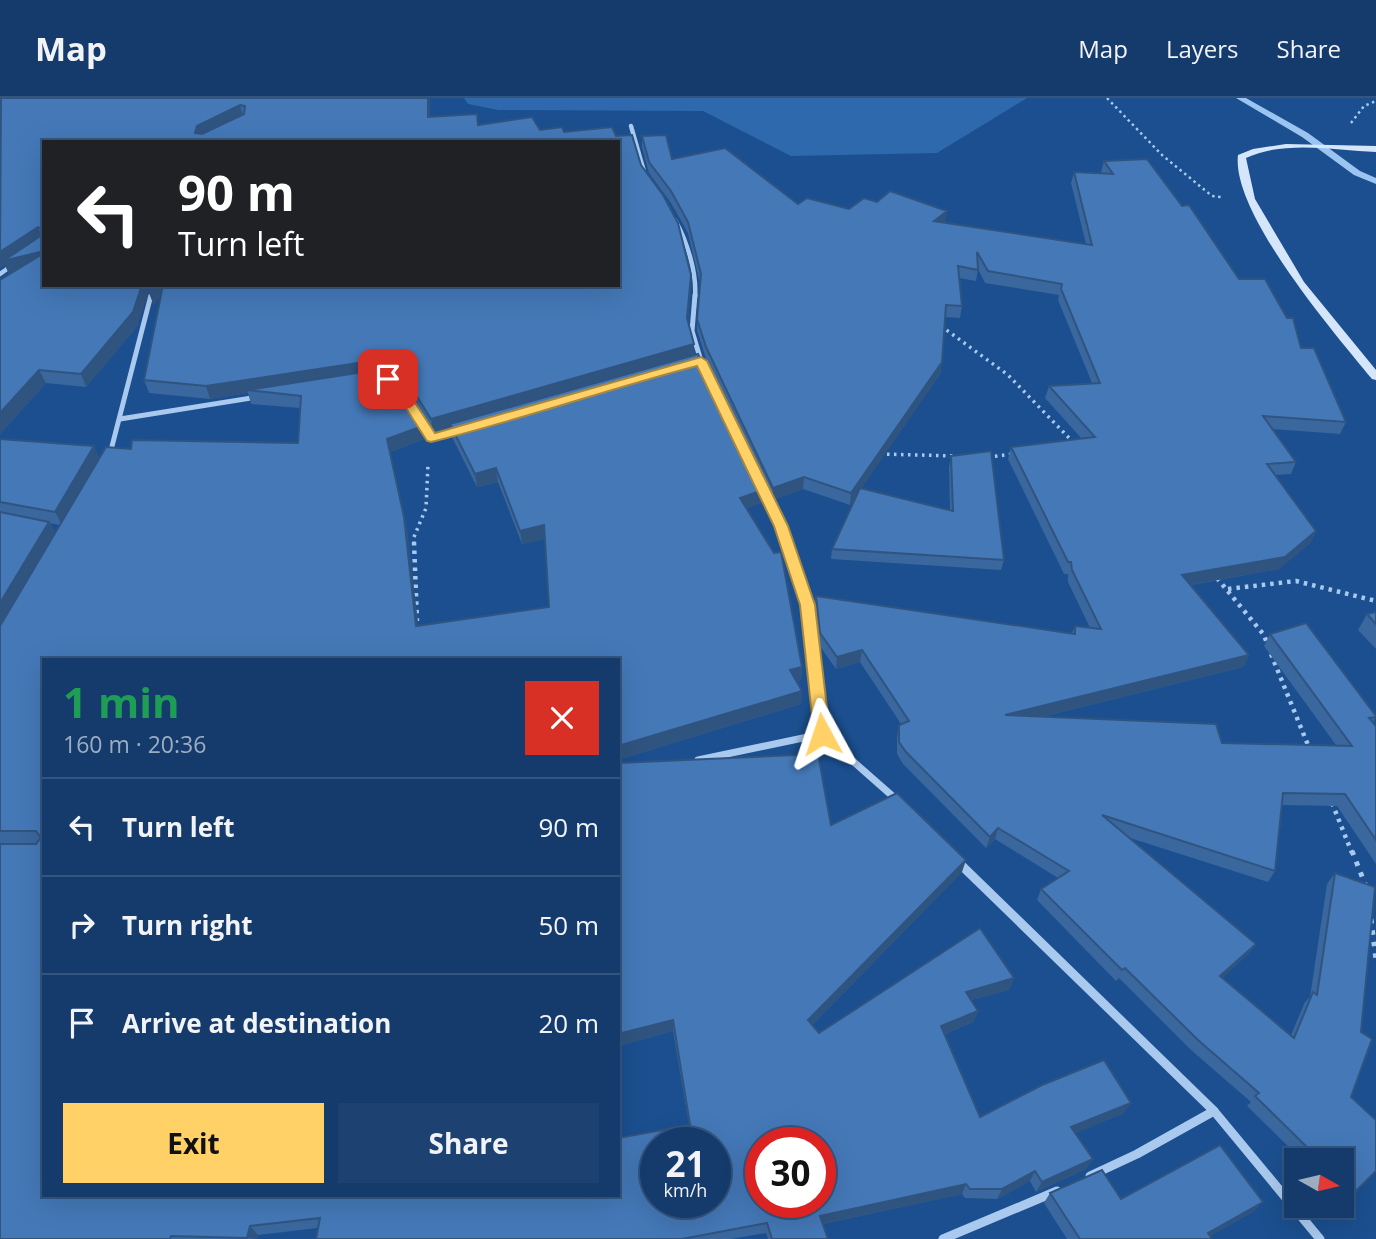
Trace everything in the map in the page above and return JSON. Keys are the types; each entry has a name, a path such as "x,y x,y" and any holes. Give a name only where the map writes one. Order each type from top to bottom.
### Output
{"street":[{"path":"631,126 645,175 652,185"},
{"path":"1376,149 1273,147 1250,151 1241,157 1250,199 1300,283 1376,377"},
{"path":"672,215 683,234 696,287 692,331 701,361 781,526 808,605 822,734 904,808"},
{"path":"0,274 22,259"},
{"path":"105,462 120,419 153,287"},
{"path":"688,365 701,361"},
{"path":"379,378 396,382 431,438 468,430"},
{"path":"120,419 271,394"},
{"path":"693,761 822,734"},
{"path":"950,854 1214,1111 1320,1239"},
{"path":"1079,1181 1137,1154 1214,1111"},
{"path":"943,1239 1010,1213 1068,1186"}],"path":[{"path":"1107,98 1161,155 1212,196 1250,199"},
{"path":"936,324 1009,375 1083,450"},
{"path":"417,630 414,537 426,508 431,438"},
{"path":"1062,445 1073,442"},
{"path":"976,457 1026,452"},
{"path":"879,454 965,456"},
{"path":"1209,570 1264,635 1314,760"},
{"path":"1227,590 1296,582 1376,601"},
{"path":"1330,798 1366,886 1368,898"},
{"path":"1370,911 1376,960"}],"shaded area":[{"path":"464,98 1027,98 937,153 791,156 703,111 498,110 468,104"}],"building":[{"path":"1,98 428,98 428,117 477,114 478,125 532,117 540,130 562,127 564,132 612,127 616,136 632,135 641,165 663,195 678,223 691,275 687,318 694,344 431,419 398,366 377,360 206,386 144,380 163,287 620,287 620,140 42,140 42,229 38,227 0,252","holes":["240,105 245,106 244,114 202,134 195,133 197,126"]},
{"path":"666,135 672,159 725,148 798,204 807,198 849,209 864,198 877,202 890,191 947,211 934,221 1092,245 1074,172 1113,174 1104,161 1147,159 1182,206 1189,205 1239,279 1265,279 1287,318 1293,318 1301,348 1314,348 1346,422 1263,416 1296,462 1267,464 1316,531 1285,557 1182,575 1249,655 1005,715 1216,724 1222,743 1352,746 1270,634 1306,623 1376,716 1369,718 1376,726 1376,840 1345,794 1283,793 1275,871 1102,815 1256,944 1220,976 1294,1038 1313,992 1317,995 1335,873 1375,887 1361,1032 1372,1039 1351,1097 1376,1120 1376,1171 1354,1193 1354,1148 1308,1148 1255,1096 1259,1093 1198,1040 1125,968 1122,970 1041,889 1069,871 998,828 990,837 899,742 899,725 909,721 862,650 837,657 820,633 816,596 1075,634 1075,626 1101,629 1072,570 1071,562 1068,562 1011,447 1095,437 1049,386 1100,383 1061,289 1062,284 988,271 977,252 978,270 958,266 962,306 946,305 942,362 851,493 804,477 773,488 706,347 697,319 701,274 688,222 671,191 649,162 642,136"},
{"path":"42,235 42,251 3,261"},
{"path":"42,254 42,287 141,287 133,312 81,374 39,370 0,413 0,280"},
{"path":"698,354 763,490 740,498 774,553 781,552 802,667 790,670 802,691 620,745 620,658 42,658 42,1197 620,1197 620,1138 640,1134 640,1218 731,1218 731,1127 679,1127 690,1125 673,1020 620,1033 620,763 818,754 831,825 897,793 966,860 808,1020 819,1033 980,928 1014,978 966,992 978,1011 941,1026 980,1117 1042,1085 1104,1060 1131,1103 1071,1127 1093,1159 1042,1182 1035,1171 1002,1189 970,1189 966,1184 836,1212 836,1127 745,1127 745,1218 821,1218 828,1239 772,1239 767,1223 682,1239 316,1239 320,1218 250,1226 247,1238 171,1236 170,1239 0,1239 0,844 36,844 41,837 36,831 0,831 0,626 106,447 131,449 132,440 298,443 301,396 247,390 376,370 390,373 423,426 387,439 404,517 416,626 549,607 544,525 520,531 496,468 475,474 450,424"},
{"path":"0,439 94,446 55,512 0,502"},
{"path":"991,451 1004,560 832,549 860,488 953,511 951,456"},
{"path":"0,512 49,522 0,603"},
{"path":"1376,612 1376,624 1367,614"},
{"path":"1220,1145 1263,1202 1208,1233 1212,1239 1080,1239 1050,1193 1102,1170 1121,1199"}],"waterway":[{"path":"1240,98 1305,135 1357,173 1376,181"}],"route":[{"path":"388,379 396,382 431,438 701,361 781,526 808,605 822,734"}]}
